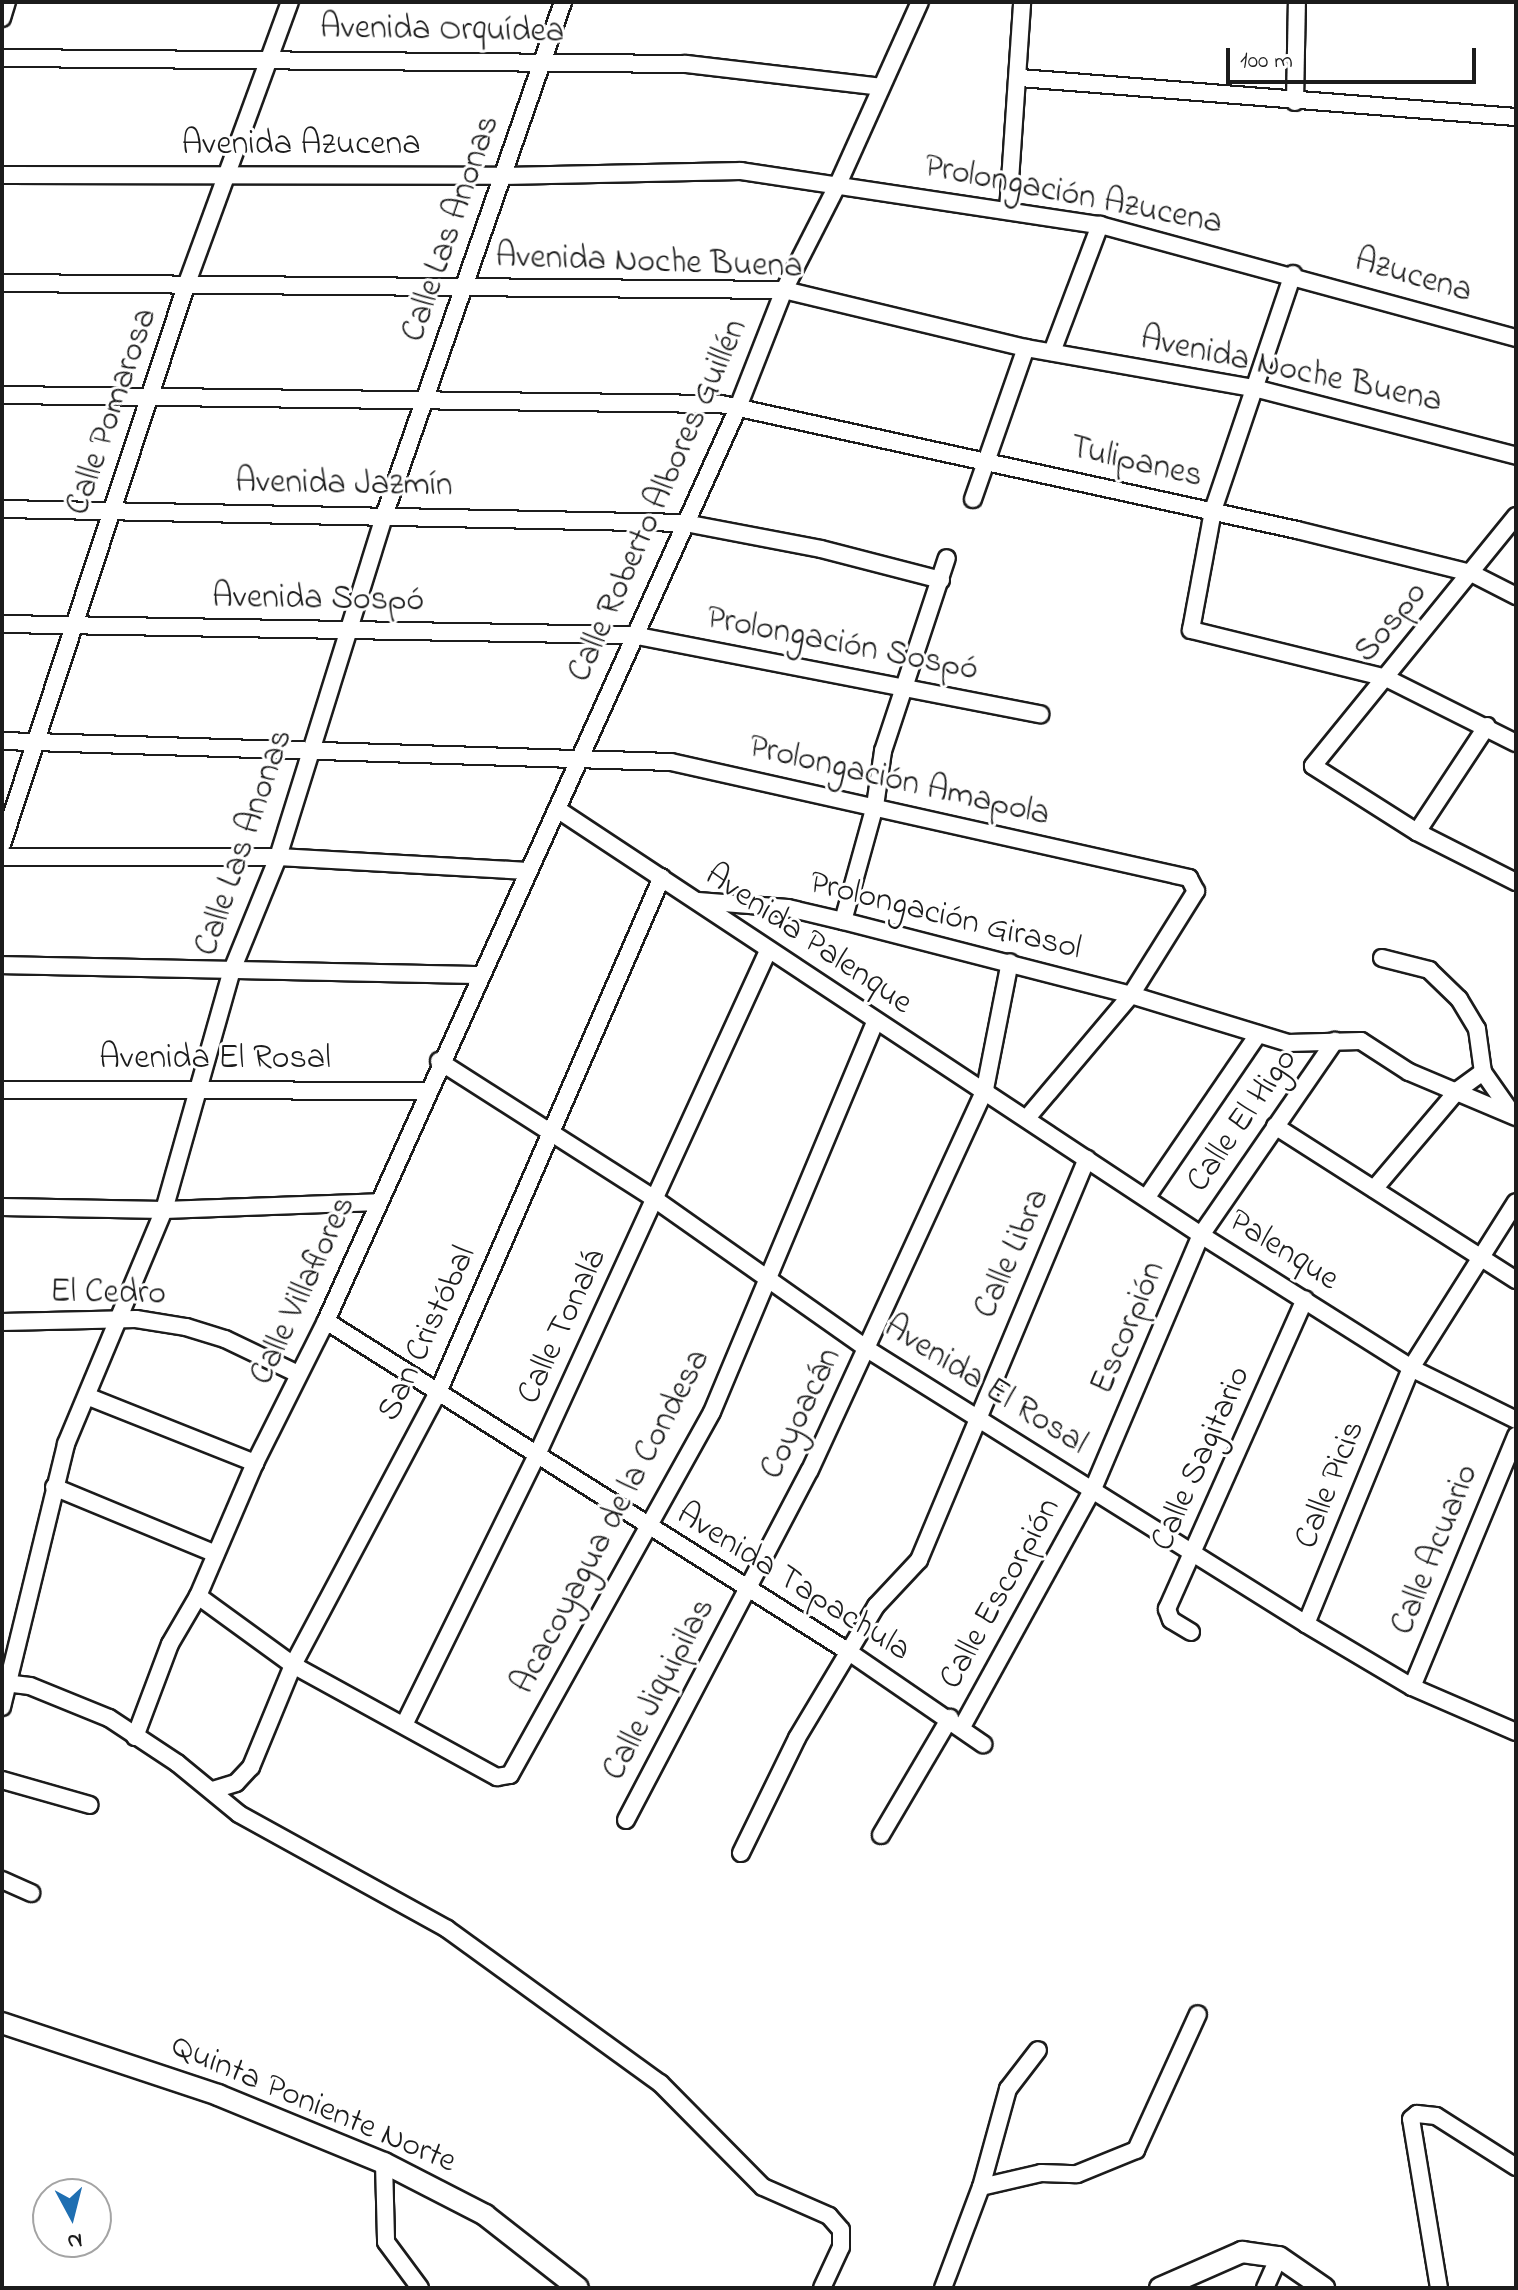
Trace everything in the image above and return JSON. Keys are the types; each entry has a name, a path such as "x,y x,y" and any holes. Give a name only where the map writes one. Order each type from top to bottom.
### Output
{"street":[{"path":"2,18 7,2"},
{"name":"Calle Pomarosa","path":"2,844 70,626 113,509 187,283 231,175 290,2"},
{"name":"Calle Las Anonas","path":"2,1707 5,1683 66,1444 89,1397 164,1210 232,970 278,857 384,516 427,398 499,176 563,2"},
{"name":"Calle Roberto Albores Guillén","path":"528,871 632,635 737,410 784,290 839,182 920,2"},
{"path":"1008,210 1020,78 1022,2"},
{"path":"1295,102 1297,2"},
{"name":"Avenida Orquídea","path":"2,58 686,64 881,87"},
{"path":"1020,78 1516,117"},
{"name":"Avenida Azucena","path":"2,175 499,176 741,171 839,182"},
{"name":"Prolongación Azucena","path":"839,182 1100,225 1293,274"},
{"path":"1052,352 1100,225"},
{"path":"1293,274 1213,511 1191,630 1386,678 1516,743"},
{"name":"Azucena","path":"1293,274 1516,338"},
{"name":"Avenida Noche Buena","path":"2,283 784,290 1026,348 1254,388 1516,456"},
{"path":"973,499 1026,348"},
{"name":"Tulipanes","path":"2,395 721,404 737,410 1213,511 1471,573 1516,596"},
{"name":"Avenida Jazmín","path":"2,509 685,523 821,549 941,580"},
{"name":"Sospo","path":"1417,832 1313,766 1516,516"},
{"path":"843,921 875,806 883,751 947,558"},
{"name":"Avenida Sospó","path":"2,624 632,635"},
{"name":"Prolongación Sospó","path":"632,635 1040,714"},
{"path":"1487,726 1417,832 1516,882"},
{"name":"Prolongación Amapola","path":"2,741 310,747 671,762 1189,878 1196,891 1131,995"},
{"name":"Avenida Palenque","path":"557,809 875,1023 1028,1117"},
{"path":"2,857 278,857 528,871"},
{"name":"Calle Villaflores","path":"135,1737 170,1644 198,1596 255,1463 326,1321 439,1061 528,871"},
{"name":"San Cristóbal","path":"213,1790 236,1783 251,1767 293,1665 439,1390 662,877"},
{"name":"Prolongación Girasol","path":"696,901 788,908 843,921 1010,962 1309,1047 1335,1041 1361,1041 1409,1072 1514,1114"},
{"name":"Calle Tonalá","path":"404,1725 536,1457 768,951"},
{"path":"1382,958 1429,970 1459,999 1477,1029 1483,1072 1514,1114"},
{"name":"Coyoacán","path":"747,1589 867,1349 985,1089 1010,962"},
{"path":"2,965 479,975"},
{"path":"1028,1117 1131,995"},
{"name":"Acacoyagua de la Condesa","path":"404,1725 504,1777 510,1775 712,1412 875,1023"},
{"path":"1147,1197 1258,1034"},
{"name":"Calle El Higo","path":"1201,1235 1335,1041"},
{"name":"Avenida El Rosal","path":"439,1061 656,1200 867,1349 1306,1624 1412,1687 1516,1732"},
{"path":"1374,1189 1458,1090 1483,1072"},
{"name":"Avenida El Rosal","path":"2,1090 201,1088 428,1091"},
{"name":"Palenque","path":"1028,1117 1201,1235 1411,1368 1516,1420"},
{"path":"1275,1126 1516,1280"},
{"name":"Calle Libra","path":"741,1853 797,1738 876,1606 919,1560 975,1417 1087,1159"},
{"path":"2,1207 164,1210 379,1202"},
{"name":"Calle Picis","path":"1306,1624 1411,1368 1516,1202"},
{"name":"Escorpión","path":"1093,1489 1201,1235"},
{"name":"Calle Sagitario","path":"1191,1632 1166,1615 1305,1299"},
{"name":"El Cedro","path":"2,1322 119,1322 136,1319 186,1327 225,1339 298,1374"},
{"name":"Avenida Tapachula","path":"326,1321 439,1390 536,1457 849,1652 956,1722 983,1744"},
{"path":"89,1397 255,1463"},
{"name":"Calle Acuario","path":"1412,1687 1516,1436"},
{"path":"54,1487 216,1554"},
{"name":"Calle Escorpión","path":"881,1835 1041,1591 1093,1489"},
{"name":"Calle Jiquipilas","path":"626,1820 747,1589"},
{"path":"198,1596 293,1665 404,1725"},
{"path":"5,1683 30,1686 109,1718 213,1790 239,1814 447,1929 660,2083 763,2187 829,2216 841,2230 841,2247 822,2288"},
{"path":"2,1780 90,1805"},
{"path":"2,1880 31,1893"},
{"path":"981,2187 1019,2176 1077,2174 1136,2150 1198,2014"},
{"name":"Quinta Poniente Norte","path":"2,2023 218,2095 384,2163 485,2215 578,2288"},
{"path":"943,2288 981,2187 1008,2089 1038,2050"},
{"path":"1439,2288 1411,2119 1417,2114 1436,2116 1516,2167"},
{"path":"384,2163 386,2242 420,2288"},
{"path":"1160,2288 1229,2255 1279,2257 1324,2288"},
{"path":"1265,2288 1279,2257"}]}
